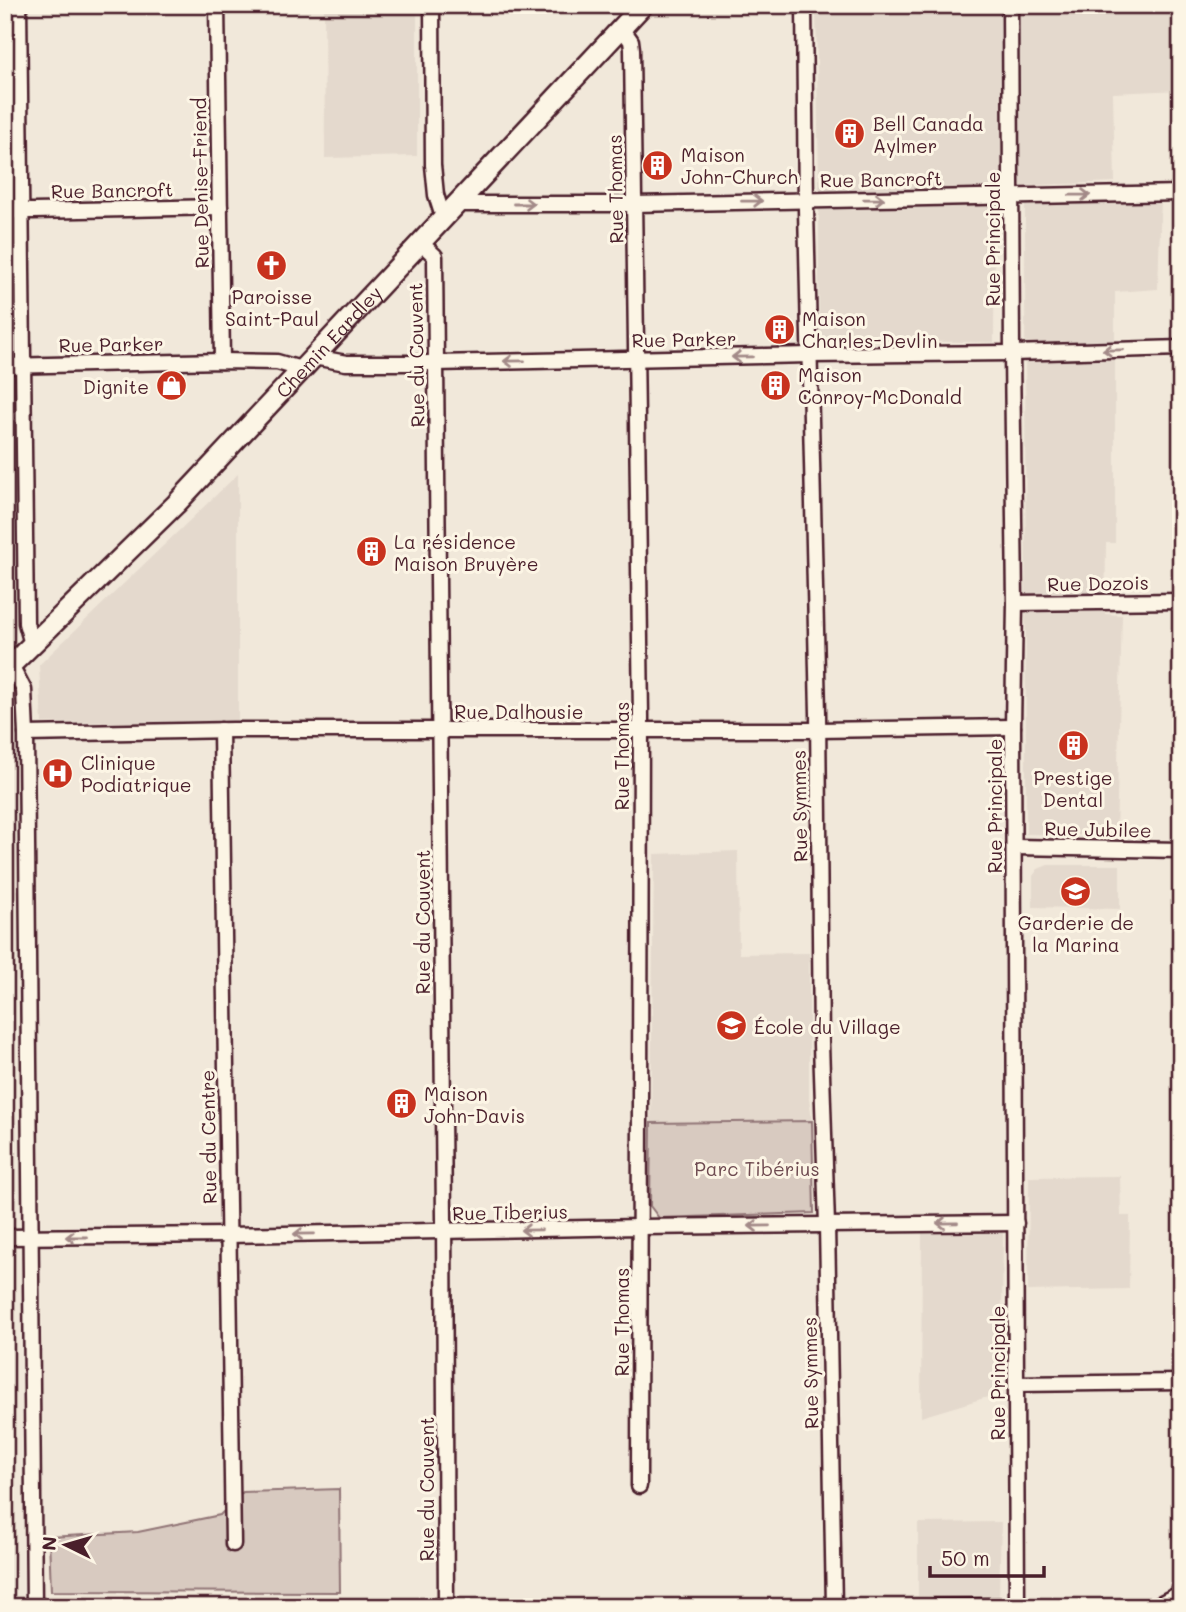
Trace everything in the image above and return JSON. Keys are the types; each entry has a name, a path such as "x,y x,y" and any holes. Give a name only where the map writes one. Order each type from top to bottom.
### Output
{"main road":[{"name":"Chemin Eardley","path":"8,668 176,504 643,5"}],"street":[{"path":"19,5 26,623 32,644"},
{"name":"Rue Denise-Friend","path":"217,5 222,361"},
{"path":"432,5 433,165 436,195 449,211"},
{"name":"Rue Symmes","path":"804,5 818,730 821,1044 834,1607"},
{"name":"Rue Principale","path":"1010,5 1015,603 1013,727 1017,1606"},
{"name":"Rue Thomas","path":"622,28 631,41 641,731 639,1486"},
{"name":"Rue Bancroft","path":"449,211 634,204 1181,193"},
{"name":"Rue Bancroft","path":"5,211 220,206"},
{"name":"Rue du Couvent","path":"421,243 435,256 446,1607"},
{"name":"Rue Parker","path":"5,366 222,361 436,363 1181,348"},
{"name":"Rue Dozois","path":"1015,603 1181,601"},
{"path":"8,668 24,690 26,734 34,1607"},
{"name":"Rue Dalhousie","path":"26,734 221,730 641,731 1013,727"},
{"name":"Rue du Centre","path":"221,730 233,1544"},
{"name":"Rue Jubilee","path":"1014,847 1181,850"},
{"name":"Rue Tiberius","path":"5,1237 229,1236 640,1227 1016,1223"},
{"path":"1016,1384 1181,1382"},
{"path":"1154,1607 1181,1593"},
{"path":"934,1607 1017,1606"}],"shaded area":[{"path":"324,5 417,5 417,156 325,158"},
{"path":"816,5 1181,5 1181,90 1113,93 1115,182 995,187 994,342 819,341"},
{"path":"1161,198 1158,289 1115,292 1115,543 1106,543 1105,614 1122,615 1116,836 1026,834 1025,206"},
{"path":"238,474 238,721 42,723 39,665"},
{"name":"École du Village","path":"738,851 739,954 809,953 809,1098 812,1121 651,1123 654,854"},
{"name":"Garderie de la Marina","path":"1048,865 1120,865 1120,909 1033,907 1033,876 1038,869"},
{"path":"1120,1176 1121,1216 1130,1216 1129,1289 1028,1291 1029,1177"},
{"path":"995,1228 1003,1231 1001,1393 921,1417 922,1231"},
{"path":"1001,1522 999,1597 918,1596 918,1523"}],"green space":[{"name":"Parc Tibérius","path":"812,1121 814,1213 659,1218 650,1206 651,1123"},
{"path":"339,1489 340,1592 51,1591 49,1537 138,1532 220,1515 243,1492"}],"place":[{"name":"Bell Canada Aylmer","path":"850,134"},
{"name":"Maison John-Church","path":"658,165"},
{"name":"Paroisse Saint-Paul","path":"272,265"},
{"name":"Maison Charles-Devlin","path":"779,329"},
{"name":"Maison Conroy-McDonald","path":"775,385"},
{"name":"Dignite","path":"172,386"},
{"name":"La résidence Maison Bruyère","path":"371,552"},
{"name":"Prestige Dental","path":"1073,746"},
{"name":"Clinique Podiatrique","path":"58,773"},
{"name":"Garderie de la Marina","path":"1076,891"},
{"name":"École du Village","path":"731,1026"},
{"name":"Maison John-Davis","path":"401,1104"}]}
